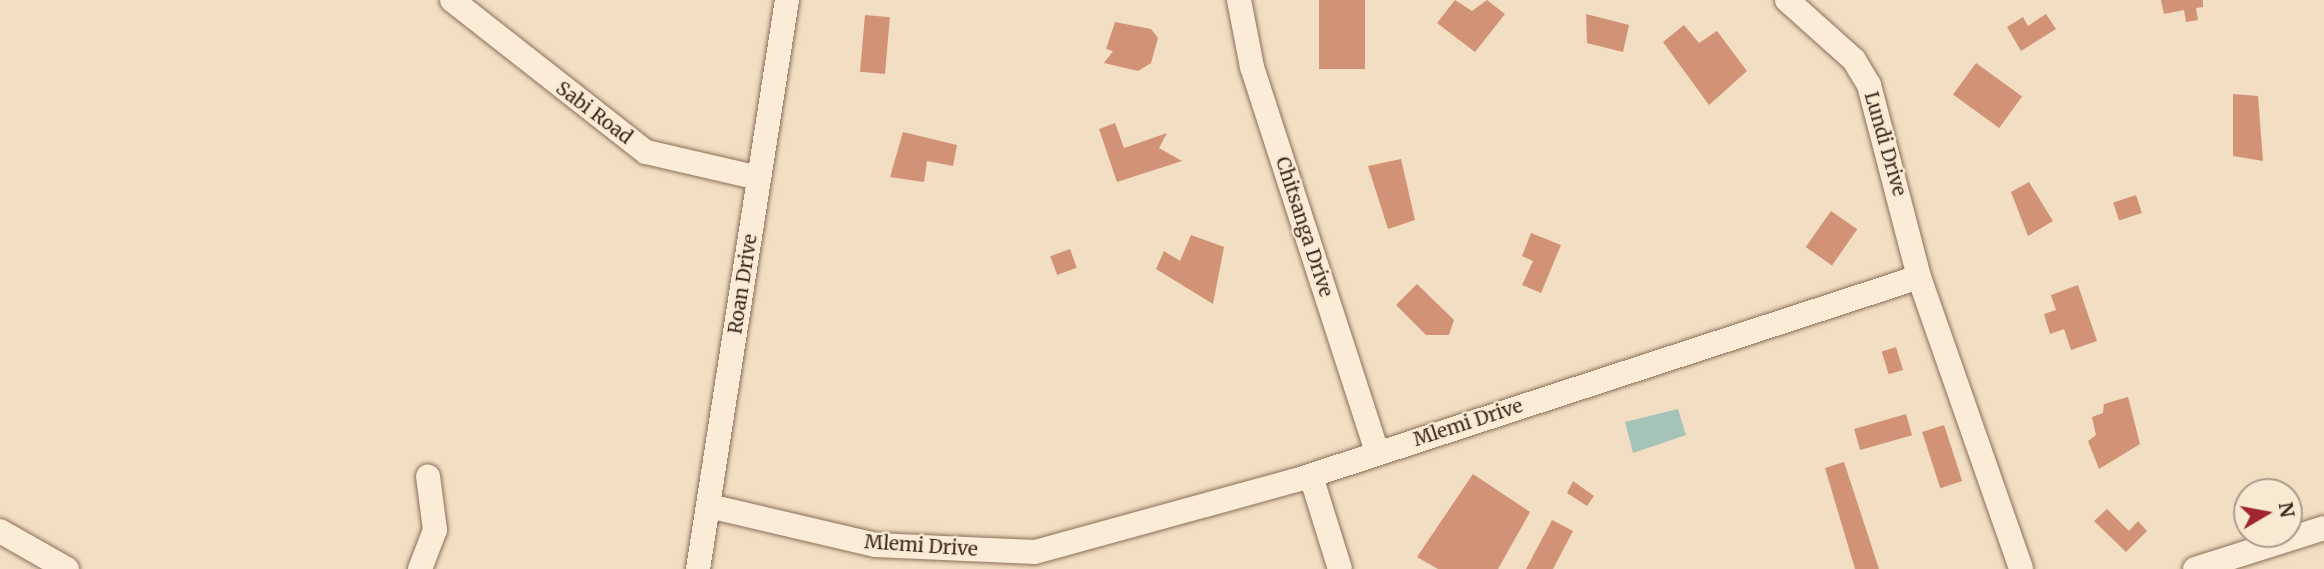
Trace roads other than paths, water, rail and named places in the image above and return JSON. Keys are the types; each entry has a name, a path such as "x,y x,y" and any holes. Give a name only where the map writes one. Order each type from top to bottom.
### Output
{"street":[{"name":"Sabi Road","path":"452,0 646,152 759,178"},
{"name":"Roan Drive","path":"698,569 787,0"},
{"name":"Chitsanga Drive","path":"1240,0 1252,67 1377,452"},
{"name":"Lundi Drive","path":"1787,0 1854,60 1869,85 1919,277"},
{"name":"Mlemi Drive","path":"709,506 875,545 1035,552 1304,478 1919,277"},
{"path":"1919,277 2021,569"},
{"path":"420,569 435,530 428,476"},
{"path":"1304,478 1324,569"},
{"path":"1304,478 1340,569"},
{"path":"2195,569 2324,528"},
{"path":"0,531 67,569"}]}
